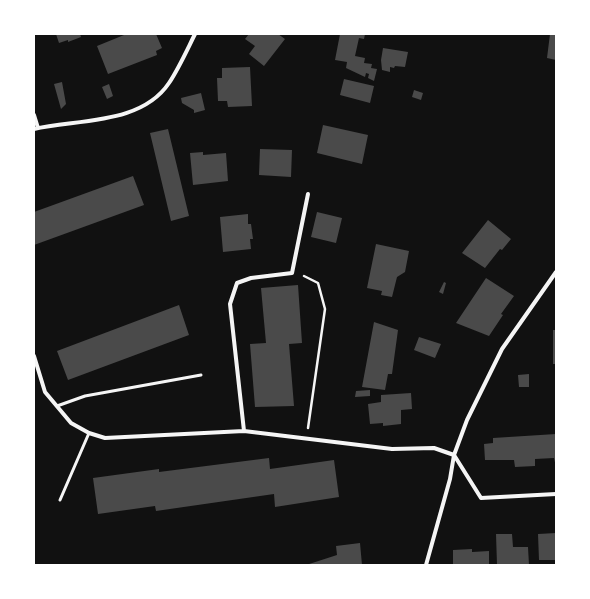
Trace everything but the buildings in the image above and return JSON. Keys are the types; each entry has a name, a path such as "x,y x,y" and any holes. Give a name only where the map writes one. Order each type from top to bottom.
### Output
{"street":[{"path":"34,115 36,129 102,119 134,111 159,94 169,83 195,34"},
{"path":"244,431 230,304 237,283 251,278 292,273 308,194"},
{"path":"426,565 450,479 454,455 467,420 502,349 556,272"},
{"path":"34,356 45,392 57,406 72,423 89,433 106,438 244,431 392,450 434,448 454,455 481,498 556,494"}],"lane":[{"path":"57,406 85,396 201,375"},
{"path":"60,500 89,433"}],"path":[{"path":"293,271 318,283 325,309 306,438"}]}
